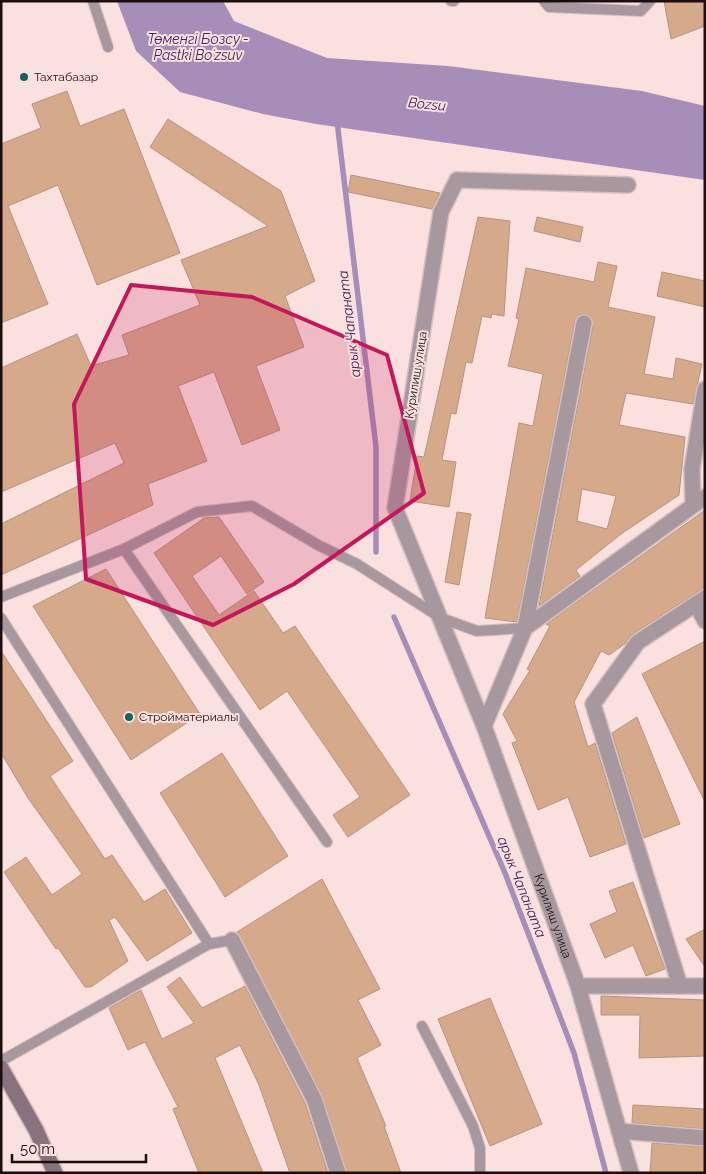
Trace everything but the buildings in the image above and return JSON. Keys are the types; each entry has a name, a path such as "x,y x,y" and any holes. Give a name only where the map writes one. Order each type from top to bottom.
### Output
{"main road":[{"path":"1,1068 36,1130 55,1173"}],"street":[{"name":"Курилиш улица","path":"628,185 457,180 441,212 395,508 484,726 578,986 631,1173"},
{"path":"484,726 525,628 584,323"},
{"path":"525,628 699,501 692,469 705,389"},
{"path":"680,986 593,704 638,642 701,601 705,621"},
{"path":"232,940 314,1100 338,1173"},
{"path":"578,986 705,986"},
{"path":"619,1131 705,1138"}],"lane":[{"path":"93,1 108,47"},
{"path":"543,1 550,7 640,11 650,1"},
{"path":"1,597 124,549 198,512 252,506 318,545 357,564 441,618 477,631 525,628"},
{"path":"124,549 327,842"},
{"path":"1,618 209,944"},
{"path":"1,1061 209,944 232,940"},
{"path":"422,1026 472,1126 480,1148 480,1173"}],"highlighted area":[{"path":"131,285 252,297 387,355 424,493 294,584 213,625 86,579 74,404"}],"water":[{"name":"Төменгі Бозсу - Pastki Boʻzsuv","path":"117,1 223,1 234,21 327,58 448,66 642,91 705,106 705,180 316,124 263,114 180,92 136,51"}],"waterway":[{"name":"арык Чапаната","path":"337,121 376,447 376,552"},
{"name":"арык Чапаната","path":"394,617 505,873 574,1053 606,1173"}],"place":[{"name":"Тахтабазар","path":"24,77"},
{"name":"Стройматериалы","path":"129,717"}],"water label":[{"name":"Bozsu","path":"427,104"}]}
